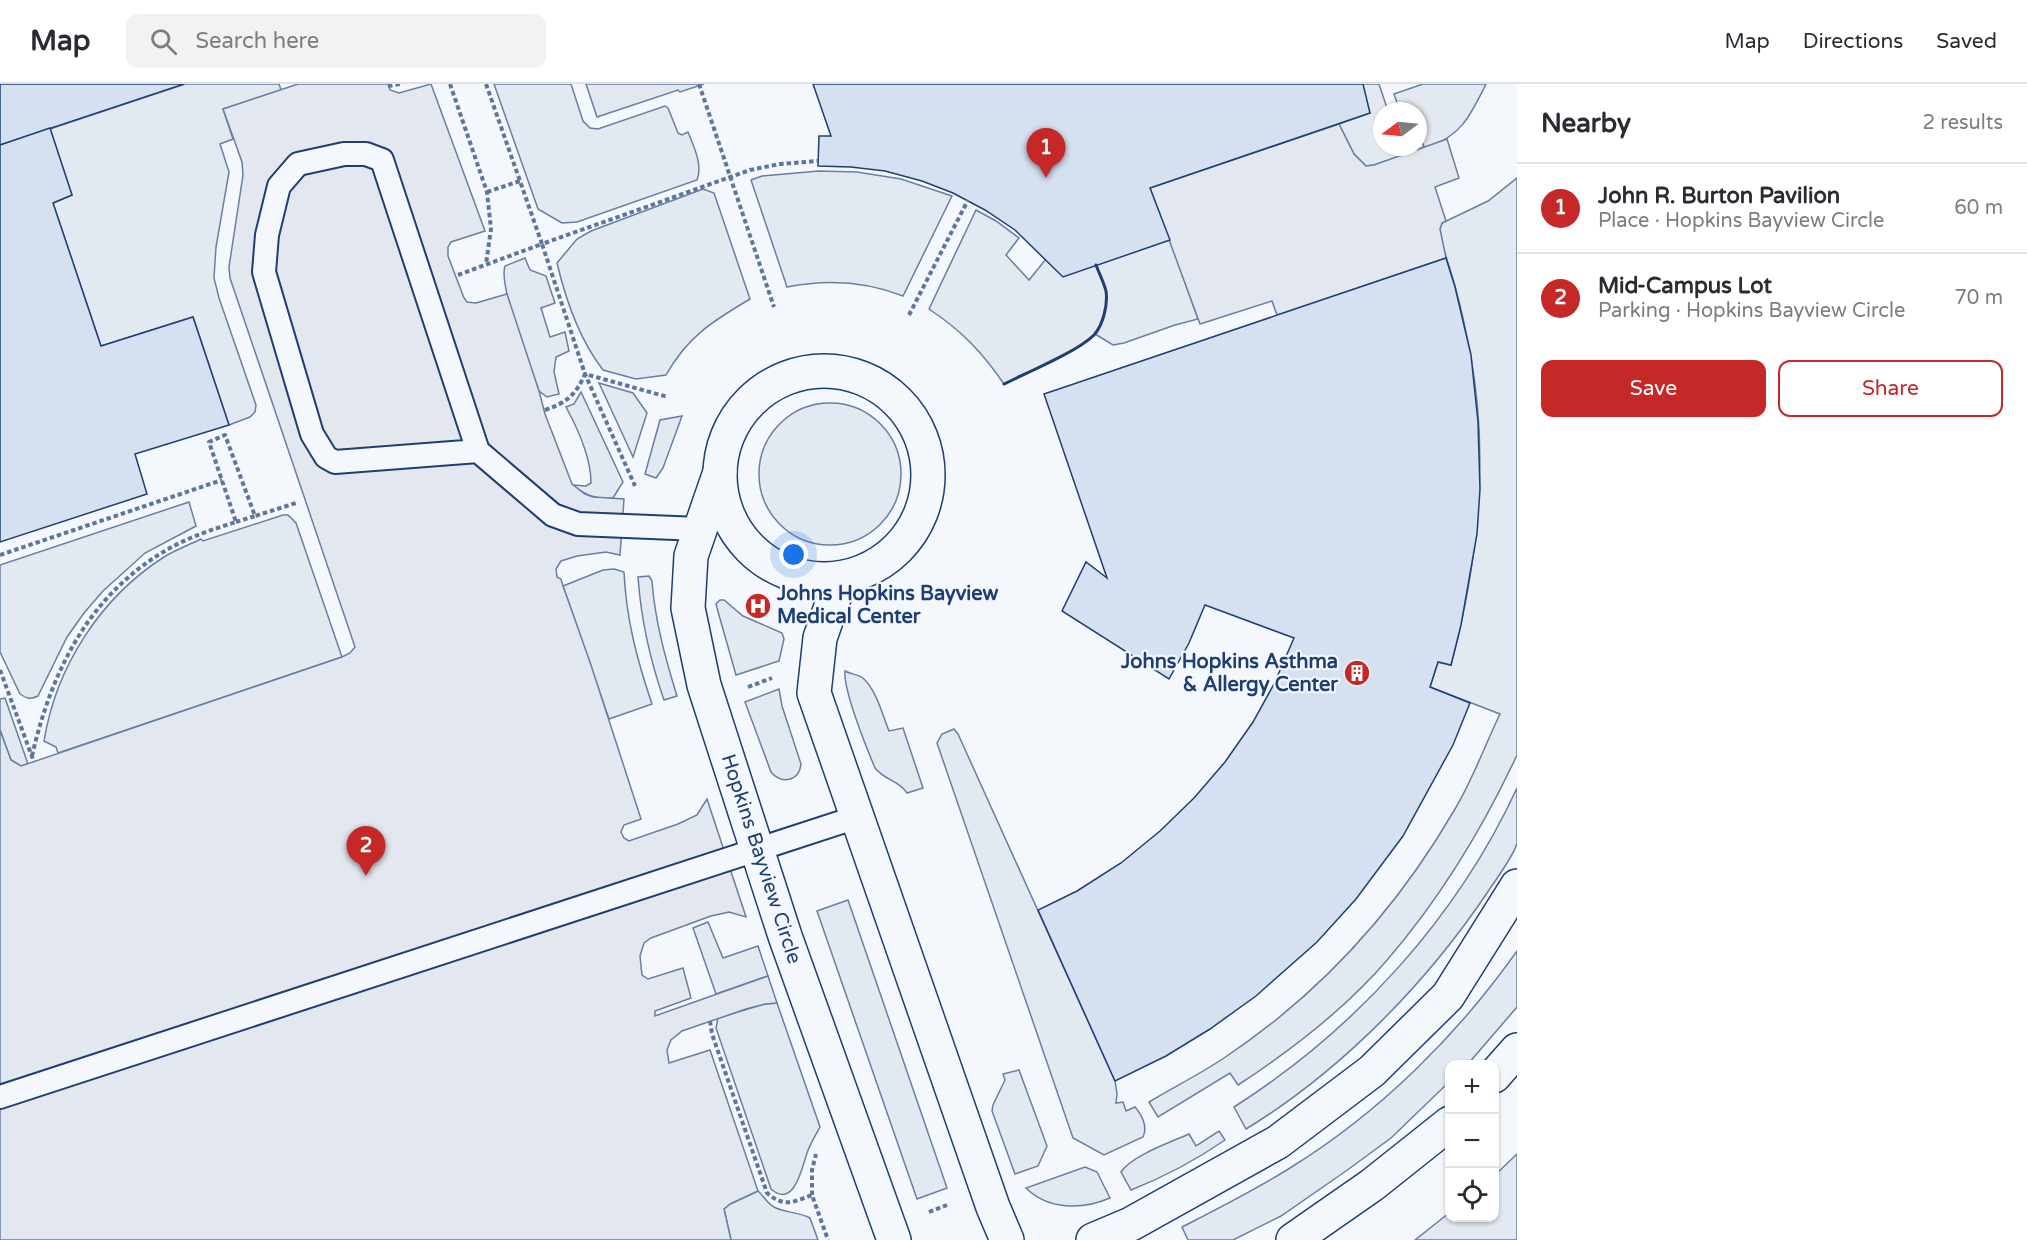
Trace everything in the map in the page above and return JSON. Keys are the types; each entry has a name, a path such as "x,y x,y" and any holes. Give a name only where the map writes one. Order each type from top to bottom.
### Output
{"street":[{"name":"Hopkins Bayview Circle","path":"720,472 724,502 736,530 756,554 781,570 810,579 841,578 875,566 889,555 903,543 922,513 929,476 924,441 906,409 878,385 844,372 809,370 774,382 746,405 727,436 720,472 691,556 688,608 704,685 785,936 894,1240"},
{"path":"841,578 820,638 814,693 993,1207 1008,1240"},
{"path":"1093,1240 1131,1224 1278,1142 1372,1071 1448,996 1517,886"},
{"path":"1499,1070 1517,1050"},
{"path":"1293,1240 1372,1185 1445,1126"}],"lane":[{"path":"478,451 335,462 326,457 312,434 264,272 267,235 279,186 298,164 344,154 366,154 382,160 478,451 553,515 578,524 699,529"},
{"path":"0,1097 857,817"}],"path":[{"path":"388,86 400,84"},
{"path":"450,84 487,192 491,229 486,264"},
{"path":"486,84 585,374 635,486"},
{"path":"699,84 774,307"},
{"path":"455,276 730,177 780,165 818,161"},
{"path":"487,192 520,181"},
{"path":"909,315 968,200"},
{"path":"585,374 668,397"},
{"path":"545,410 562,404 573,394 585,374"},
{"path":"236,522 209,442 225,435 255,516"},
{"path":"0,555 222,480"},
{"path":"32,756 41,717 62,665 74,641 108,597 149,560 173,546 236,522 296,503"},
{"path":"0,670 34,762"},
{"path":"738,691 775,677"},
{"path":"710,1021 712,1034 767,1193 776,1201 789,1204 812,1195"},
{"path":"816,1151 812,1170 812,1195 828,1240"},
{"path":"928,1212 949,1205"}],"shaded area":[{"path":"185,84 279,84 281,90 223,109 233,139 220,144 229,172 216,247 214,278 256,405 255,412 250,417 229,425 193,317 101,346 53,203 72,195 50,129"},
{"path":"298,84 388,84 390,90 399,93 431,84 485,231 451,242 448,247 448,256 464,298 467,302 476,303 507,294 545,414 572,484 593,497 624,499 620,555 606,552 577,556 561,561 556,569 557,577 561,579 591,665 641,819 624,825 621,832 629,841 678,824 697,815 707,799 746,917 729,912 711,916 651,938 644,943 640,956 642,975 648,979 683,968 691,998 655,1011 655,1016 768,976 777,1003 746,1009 682,1031 671,1040 667,1050 669,1063 710,1050 758,1191 724,1209 731,1240 0,1240 0,730 11,760 21,766 342,657 355,647 230,278 229,267 243,175 242,162 223,109"},
{"path":"494,84 571,84 583,121 590,128 598,129 665,106 668,108 678,133 682,135 688,132 698,162 697,180 577,222 562,223 538,209"},
{"path":"586,84 704,84 680,92 678,90 597,117"},
{"path":"1362,84 1379,84 1385,102 1373,102 1373,156 1402,156 1366,166 1354,154 1339,124 1370,113"},
{"path":"1423,84 1486,84 1464,123 1449,137 1427,148 1427,102 1397,102 1394,94"},
{"path":"1339,124 1354,154 1366,166 1399,156 1427,156 1427,146 1447,139 1459,178 1435,187 1446,221 1442,223 1440,229 1446,258 1277,315 1272,301 1200,324 1150,188"},
{"path":"819,171 857,172 901,179 952,196 903,296 860,284 831,282 787,287 751,180 762,176"},
{"path":"1517,178 1517,755 1490,810 1460,861 1408,935 1372,977 1318,1027 1238,1085 1230,1073 1158,1117 1149,1102 1215,1064 1259,1033 1324,977 1382,915 1408,881 1455,809 1500,714 1430,687 1438,662 1451,665 1460,627 1474,549 1480,471 1476,392 1470,353 1440,229 1442,223 1488,201"},
{"path":"703,189 714,193 750,299 724,315 692,340 674,361 666,375 636,379 603,370 587,346 574,319 557,263 577,239 591,231"},
{"path":"976,210 1019,238 1006,255 1029,280 1046,259 1170,240 1198,319 1113,345 1095,334 1080,346 1004,384 971,343 929,309"},
{"path":"525,258 530,270 546,276 555,303 541,308 550,337 565,332 569,351 556,357 554,372 559,394 547,397 539,391 506,291 505,266"},
{"path":"599,383 633,393 647,413 633,457"},
{"path":"581,392 623,482 613,498 591,496 572,485 586,486 591,483 589,464 583,444 566,407 574,404"},
{"path":"830,403 857,408 880,424 896,447 901,474 896,501 880,524 857,540 830,545 803,540 780,524 764,501 759,474 764,447 780,424 803,408"},
{"path":"682,416 663,468 656,478 645,474 660,420"},
{"path":"189,502 196,526 145,553 103,591 67,637 38,696 28,698 20,694 0,652 0,565"},
{"path":"288,515 296,523 342,657 58,753 56,747 44,741 50,714 70,661 84,637 120,593 141,574 177,550 201,539 203,541"},
{"path":"614,569 624,572 633,639 652,704 609,719 563,586 603,570"},
{"path":"649,576 652,581 661,639 677,696 664,700 654,670 639,593 638,577"},
{"path":"724,600 743,616 782,633 784,639 779,661 736,675 716,604"},
{"path":"845,671 863,678 868,683 876,696 889,731 903,728 923,788 907,793 875,768 852,705 845,680"},
{"path":"779,689 782,706 801,764 797,775 789,779 780,778 771,772 745,702"},
{"path":"5,698 28,764 21,766 11,760 0,730 0,699"},
{"path":"954,729 1115,1081 1116,1103 1123,1102 1126,1111 1135,1107 1144,1121 1143,1137 1104,1155 1073,1138 937,743 942,734"},
{"path":"1517,788 1516,847 1465,925 1380,1023 1315,1080 1246,1129 1234,1107 1278,1077 1321,1043 1361,1007 1398,967 1433,926 1464,882 1493,836"},
{"path":"848,900 947,1188 917,1199 817,911"},
{"path":"708,922 723,958 758,946 768,976 716,994 693,928"},
{"path":"1517,951 1517,1007 1471,1060 1445,1060 1445,1086 1391,1138 1281,1216 1233,1240 1188,1240 1182,1227 1290,1168 1355,1123 1385,1098 1442,1043"},
{"path":"777,1003 820,1127 810,1146 796,1184 786,1194 779,1194 771,1189 716,1028 718,1018 765,1004"},
{"path":"1019,1070 1047,1146 1038,1166 1015,1174 992,1111 1005,1080 1003,1074"},
{"path":"1219,1131 1225,1140 1168,1174 1143,1185 1131,1190 1121,1172 1133,1160 1162,1145 1189,1134 1196,1146"},
{"path":"1517,1154 1517,1240 1415,1240 1445,1216 1445,1222 1499,1222 1499,1171"},
{"path":"1085,1167 1097,1172 1110,1198 1088,1205 1066,1206 1044,1201 1026,1188"},
{"path":"758,1191 776,1208 810,1218 818,1240 731,1240 724,1209"}],"building":[{"path":"0,84 184,84 0,145"},
{"path":"813,84 1363,84 1370,113 1150,188 1170,240 1063,277 1015,230 985,210 953,193 922,181 885,171 818,166 819,136 831,136"},
{"path":"50,128 72,195 53,203 101,346 193,317 229,425 135,454 147,494 0,542 0,145"},
{"name":"Johns Hopkins Asthma & Allergy Center","path":"1446,258 1471,355 1478,422 1480,489 1477,534 1461,625 1451,665 1438,662 1430,687 1470,703 1453,745 1403,836 1356,899 1317,942 1256,996 1210,1029 1166,1056 1115,1081 1038,910 1077,891 1121,863 1160,831 1194,798 1225,762 1253,722 1274,684 1294,638 1205,605 1189,643 1169,679 1062,611 1086,562 1107,578 1044,394"}],"wall":[{"path":"1004,384 1064,355 1094,335 1102,320 1106,296 1096,265"}],"place":[{"name":"John R. Burton Pavilion","path":"1046,178"},
{"name":"Johns Hopkins Bayview Medical Center","path":"758,606"},
{"name":"Johns Hopkins Asthma & Allergy Center","path":"1357,673"},
{"name":"Mid-Campus Lot","path":"366,876"}]}
